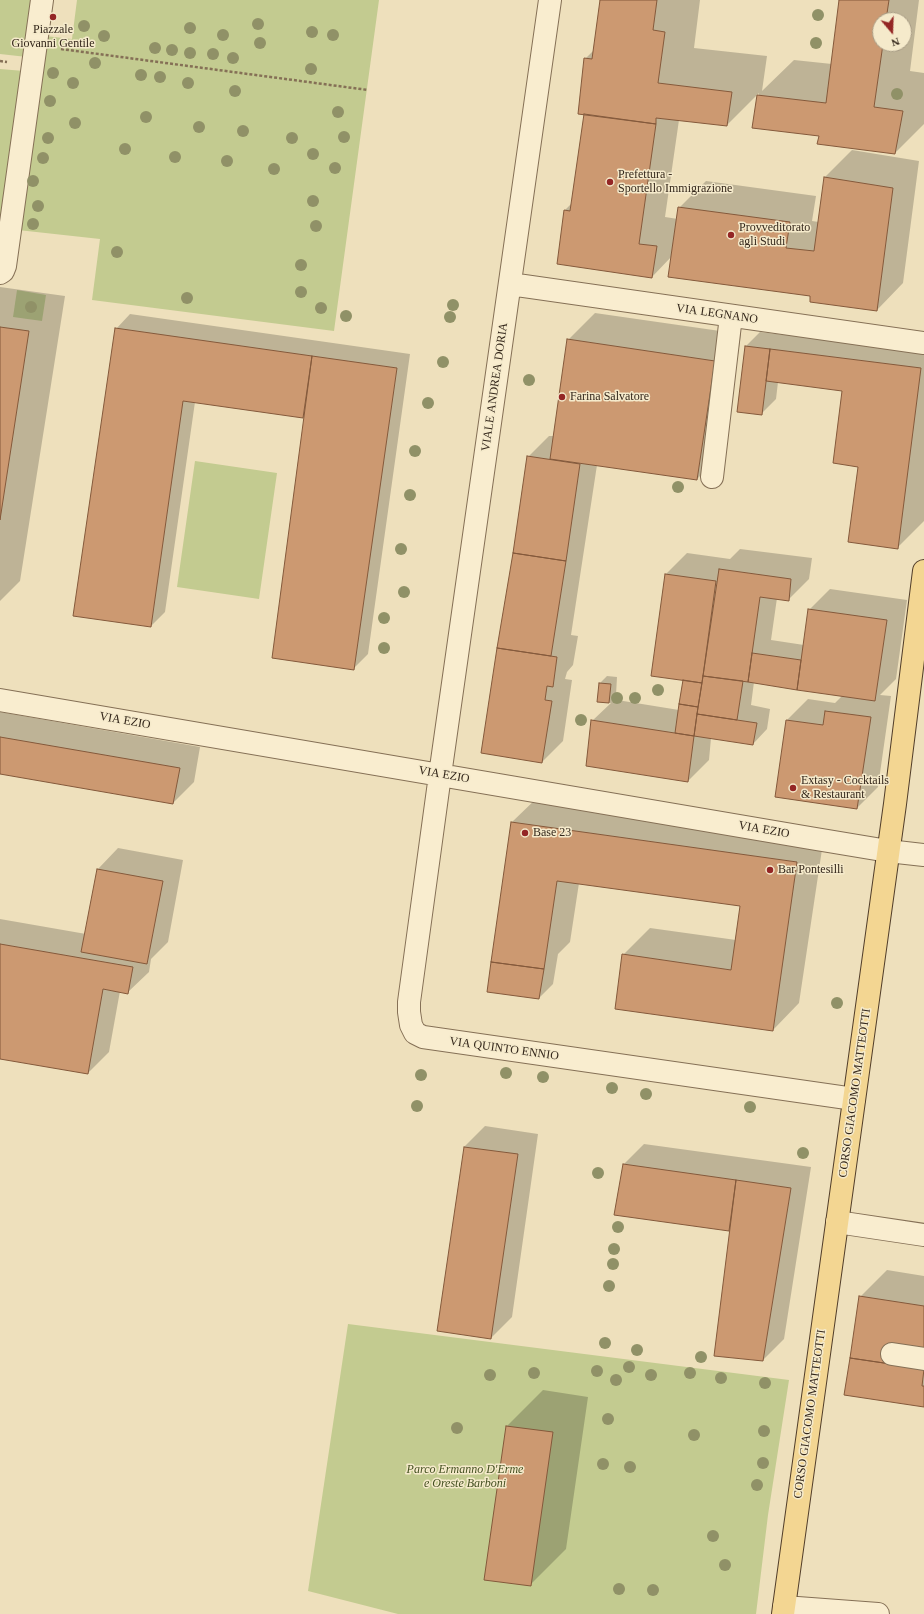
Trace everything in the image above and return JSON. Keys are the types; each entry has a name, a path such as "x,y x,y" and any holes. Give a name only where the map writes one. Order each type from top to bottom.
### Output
{"main road":[{"name":"CORSO GIACOMO MATTEOTTI","path":"783,1610 888,851 919,642 924,571"}],"street":[{"path":"0,273 3,272 5,266 42,0"},
{"name":"VIALE ANDREA DORIA","path":"440,774 550,0"},
{"name":"VIA LEGNANO","path":"510,284 924,343"},
{"path":"712,477 731,316"},
{"name":"VIA EZIO","path":"0,700 888,851 924,855"},
{"name":"VIA QUINTO ENNIO","path":"440,774 409,1002 411,1025 415,1033 423,1038 854,1099"},
{"path":"837,1222 924,1235"},
{"path":"892,1354 924,1359"},
{"path":"783,1610 878,1614"}],"path":[{"path":"36,45 368,90"}],"green space":[{"path":"0,0 35,0 27,57 0,54"},
{"path":"77,0 379,0 334,331 92,300 100,239 18,230 45,36 72,39"},
{"path":"0,69 24,71 0,230"},
{"path":"17,290 46,295 42,321 13,317"},
{"path":"195,461 277,473 259,599 177,587"},
{"name":"Parco Ermanno D'Erme e Oreste Barboni","path":"348,1324 789,1380 768,1515 756,1614 398,1614 308,1591"}],"building":[{"path":"600,0 657,0 653,30 665,32 658,83 732,92 727,126 656,118 656,124 578,114 584,58 592,59"},
{"path":"839,0 889,0 887,12 872,12 872,52 882,52 874,107 903,111 895,154 817,144 819,136 752,128 757,95 826,103"},
{"name":"Prefettura - Sportello Immigrazione","path":"584,114 656,124 639,244 657,246 652,278 557,264 564,210 570,211"},
{"name":"Provveditorato agli Studi","path":"824,177 893,188 877,311 810,302 810,296 668,277 678,207 790,222 786,248 814,251"},
{"path":"0,327 29,331 0,520"},
{"path":"115,328 312,356 303,418 183,401 151,627 73,616"},
{"path":"567,339 715,361 697,480 550,459"},
{"path":"745,346 770,349 762,415 737,412"},
{"path":"770,349 921,368 898,549 848,542 858,467 833,463 842,391 766,381"},
{"path":"312,356 397,368 354,670 272,658"},
{"path":"527,456 580,464 566,561 513,553"},
{"path":"513,553 566,561 551,656 497,648"},
{"path":"719,569 791,579 789,601 760,597 748,682 703,676"},
{"path":"665,574 716,581 702,683 651,676"},
{"path":"808,609 887,620 875,701 797,690"},
{"path":"497,648 557,657 553,687 547,686 545,700 552,701 542,763 481,753"},
{"path":"752,653 801,660 797,690 748,682"},
{"path":"703,676 743,681 737,720 697,714"},
{"path":"683,680 702,683 698,707 679,704"},
{"path":"599,683 611,684 609,703 597,702"},
{"path":"679,704 698,707 694,736 675,733"},
{"path":"825,711 871,717 857,809 775,797 786,720 823,725"},
{"path":"697,714 757,723 753,745 694,736"},
{"path":"591,720 694,736 688,782 586,766"},
{"path":"0,737 180,768 173,804 0,774"},
{"path":"511,822 797,862 773,1031 615,1009 622,954 731,970 740,906 557,881 544,969 491,962"},
{"path":"97,869 163,881 147,964 81,952"},
{"path":"0,944 133,967 128,994 103,989 88,1074 0,1059"},
{"path":"491,962 544,969 539,999 487,992"},
{"path":"464,1147 518,1154 491,1339 437,1331"},
{"path":"623,1164 736,1180 729,1231 614,1215"},
{"path":"736,1180 791,1188 763,1361 714,1356"},
{"path":"859,1296 924,1306 924,1352 891,1364 850,1358"},
{"path":"850,1358 924,1369 922,1386 924,1386 924,1407 844,1395"},
{"path":"506,1426 553,1432 531,1586 484,1580"}],"place":[{"name":"Piazzale Giovanni Gentile","path":"53,17"},
{"name":"Prefettura - Sportello Immigrazione","path":"610,182"},
{"name":"Provveditorato agli Studi","path":"731,235"},
{"name":"Farina Salvatore","path":"562,397"},
{"name":"Extasy - Cocktails & Restaurant","path":"793,788"},
{"name":"Base 23","path":"525,833"},
{"name":"Bar Pontesilli","path":"770,870"}]}
